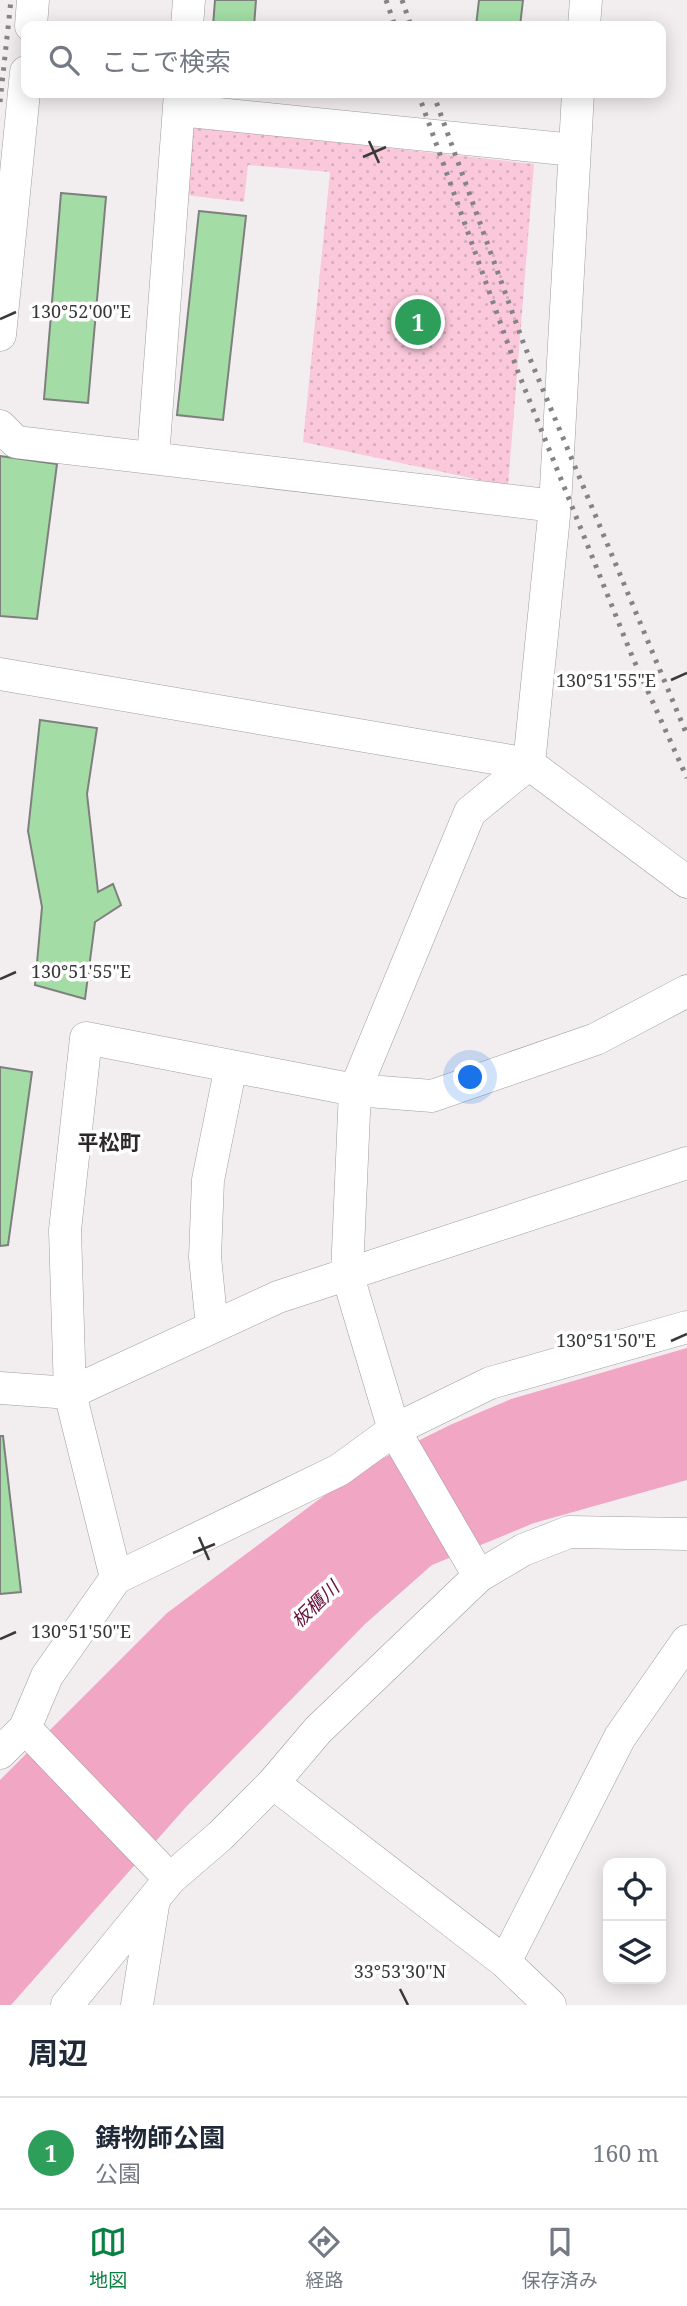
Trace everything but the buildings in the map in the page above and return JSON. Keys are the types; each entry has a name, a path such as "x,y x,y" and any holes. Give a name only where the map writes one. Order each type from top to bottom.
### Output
{"street":[{"path":"31,21 33,0"},
{"path":"187,21 189,0"},
{"path":"584,21 586,0"},
{"path":"0,335 23,98"},
{"path":"472,1564 397,1435 347,1273 355,1090 470,812 529,764 555,506 578,98"},
{"path":"153,458 180,102 574,150"},
{"path":"0,426 16,442 555,506"},
{"path":"0,674 529,764 687,883"},
{"path":"116,1578 70,1392 65,1230 86,1038 355,1090 432,1096 596,1039 687,991"},
{"path":"212,1327 205,1257 208,1180 231,1066"},
{"path":"0,1388 70,1392 278,1297 687,1163"},
{"path":"0,1753 31,1734 47,1676 116,1578 339,1470 490,1383 687,1327"},
{"path":"68,2005 159,1878 220,1836 273,1783 318,1730 472,1564 523,1550 569,1532 687,1534"},
{"path":"505,1962 620,1737 687,1641"},
{"path":"31,1734 159,1878"},
{"path":"273,1783 505,1962 550,2005"},
{"path":"137,2005 159,1878"}],"shaded area":[{"path":"189,126 534,164 508,486 303,442 330,172 248,165 244,202 185,195"}],"water":[{"name":"板櫃川","path":"687,1348 687,1480 534,1523 432,1565 365,1624 186,1807 11,2005 0,2005 0,1780 167,1613 357,1471 450,1425 511,1399"}],"railway":[{"path":"0,102 11,0"},
{"path":"386,0 393,21"},
{"path":"402,0 409,21"},
{"path":"420,98 518,372 632,656 687,778"},
{"path":"435,98 523,342 687,735"}],"place":[{"name":"鋳物師公園","path":"418,322"}],"district":[{"name":"平松町","path":"109,1142"}]}
